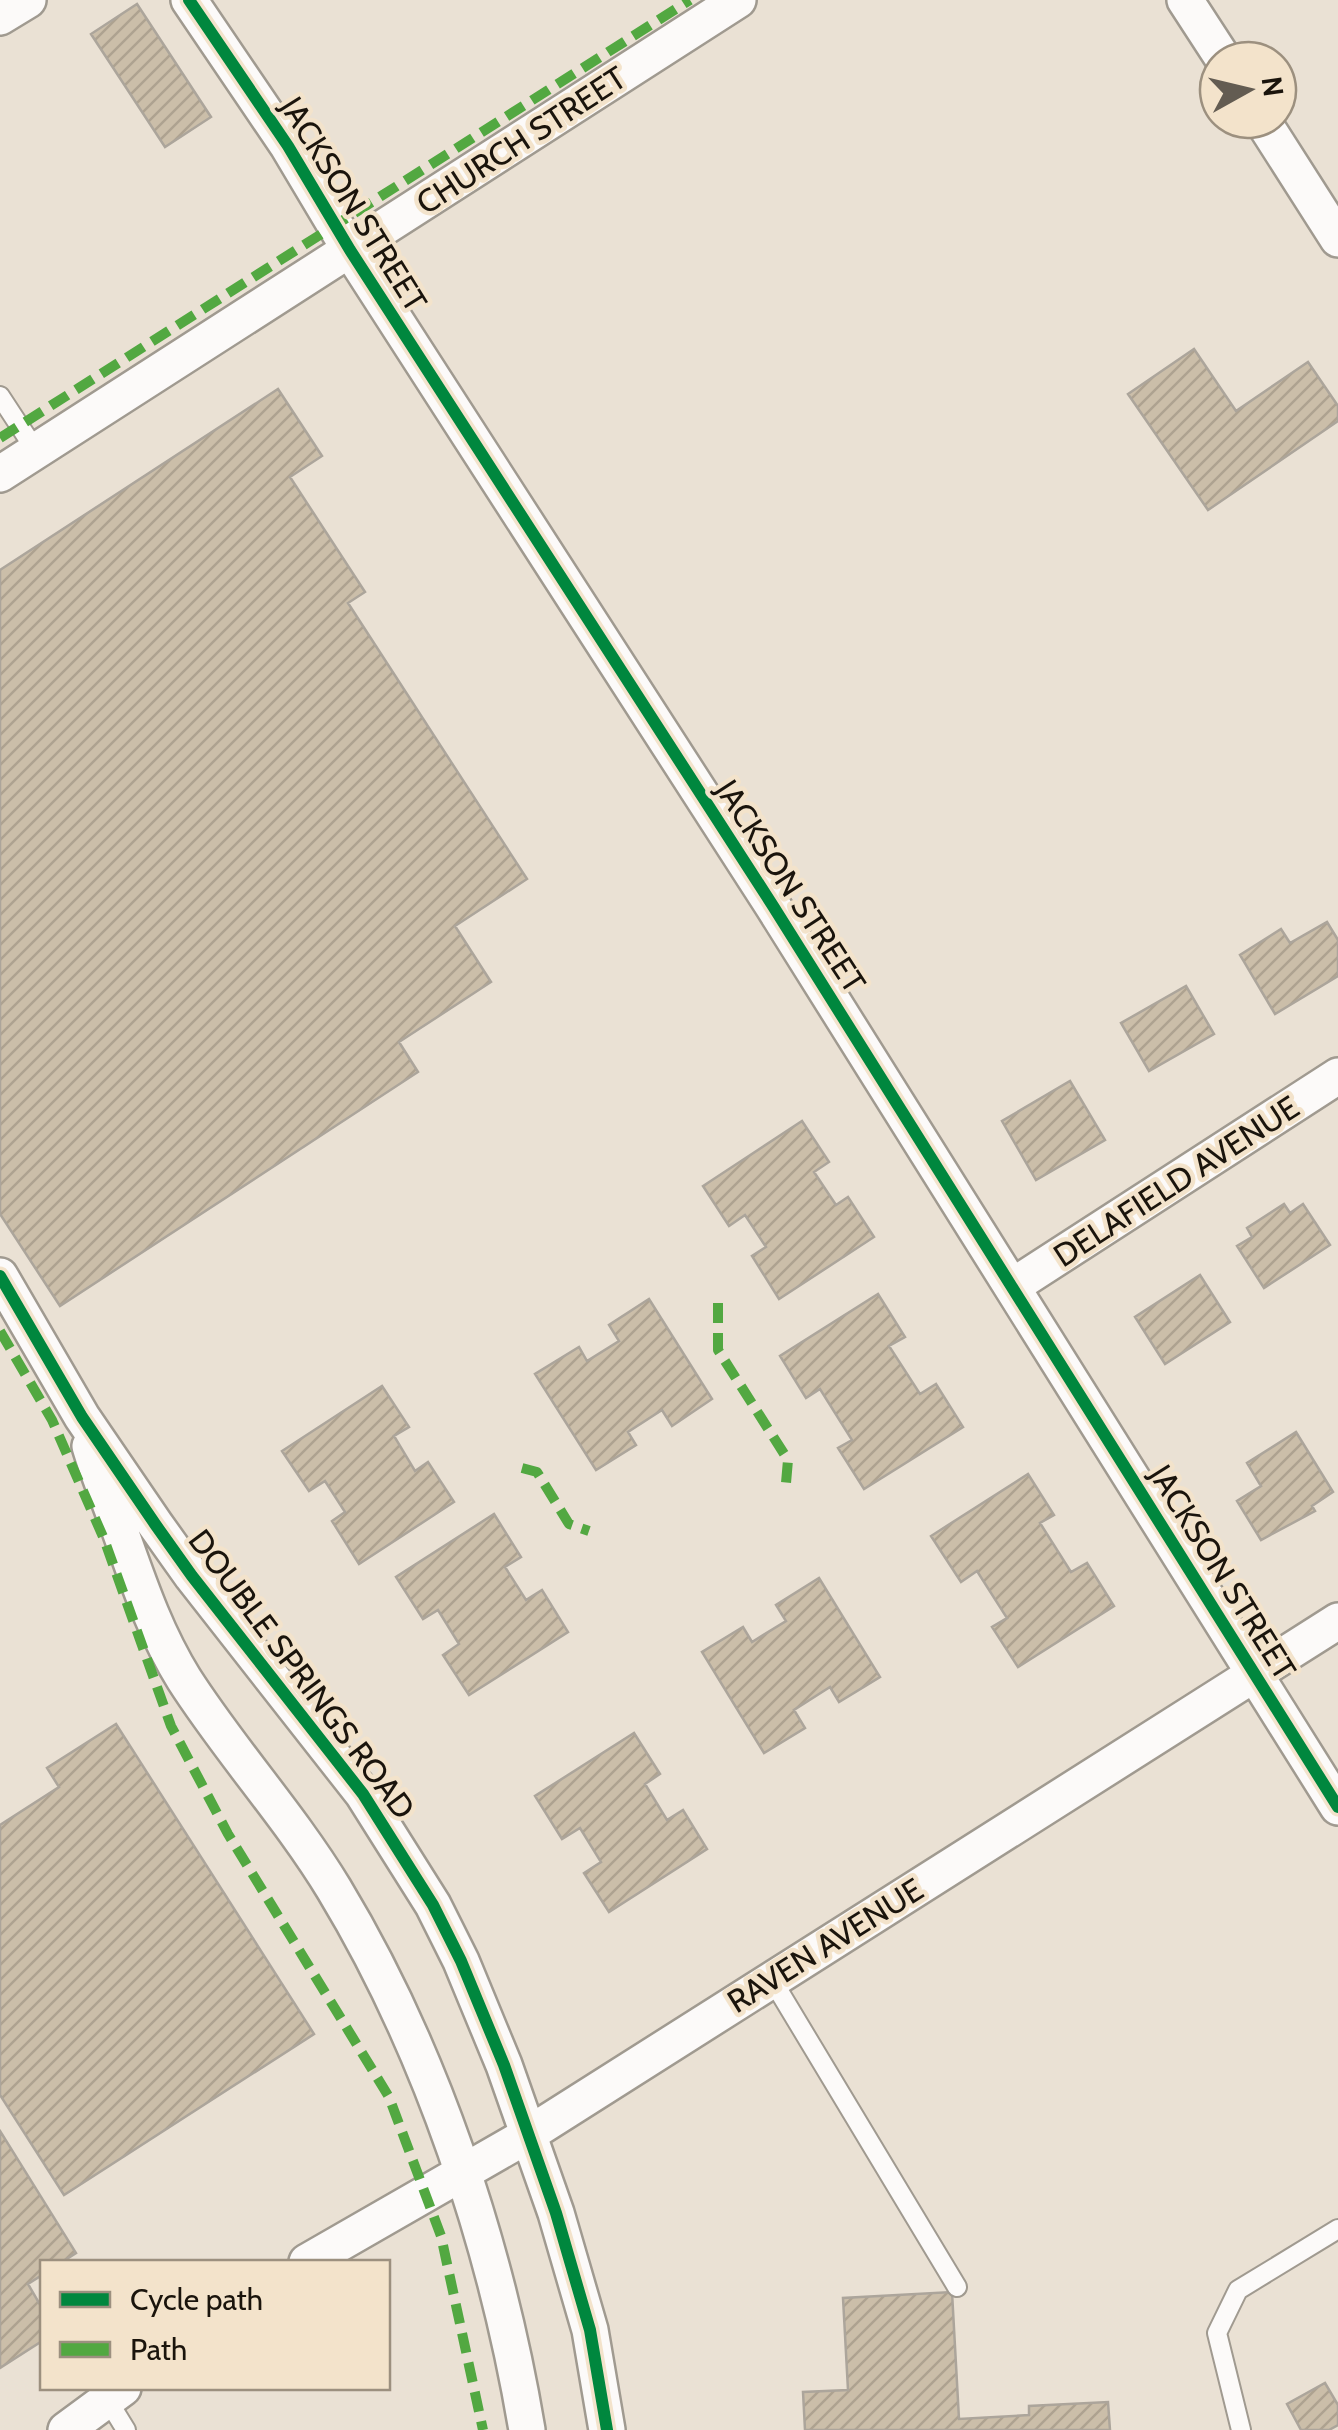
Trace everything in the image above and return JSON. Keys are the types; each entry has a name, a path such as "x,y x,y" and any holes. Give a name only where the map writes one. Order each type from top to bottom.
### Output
{"street":[{"path":"0,17 28,0"},
{"name":"JACKSON STREET","path":"189,0 288,146 350,250 773,906 1338,1807"},
{"name":"CHURCH STREET","path":"0,474 738,0"},
{"path":"1185,0 1211,40"},
{"path":"1275,140 1338,239"},
{"name":"DELAFIELD AVENUE","path":"1013,1286 1338,1076"},
{"path":"0,1276 82,1417 98,1474 169,1652 200,1703 296,1830 361,1936 402,2018 461,2174 500,2304 527,2430"},
{"name":"DOUBLE SPRINGS ROAD","path":"82,1417 192,1576 322,1739 433,1905 462,1961 529,2134 577,2279 607,2430"},
{"name":"RAVEN AVENUE","path":"310,2260 529,2134 1338,1620"},
{"path":"66,2430 115,2393"}],"lane":[{"path":"0,396 36,451"},
{"path":"772,1978 958,2287"},
{"path":"1241,2430 1216,2333 1238,2290 1338,2229"},
{"path":"115,2393 126,2430"}],"building":[{"path":"137,4 211,117 165,147 91,34"},
{"path":"1194,349 1236,411 1308,362 1338,406 1338,421 1208,510 1128,394"},
{"path":"278,389 322,456 290,477 365,592 348,603 527,879 455,926 491,982 399,1042 418,1072 60,1306 0,1214 0,570"},
{"path":"1327,922 1338,940 1338,976 1275,1014 1240,955 1281,929 1290,943"},
{"path":"1186,986 1214,1034 1149,1071 1121,1023"},
{"path":"1070,1081 1105,1140 1036,1180 1002,1121"},
{"path":"802,1121 829,1162 814,1172 836,1205 848,1197 874,1237 779,1299 752,1256 766,1247 745,1215 729,1226 703,1186"},
{"path":"1284,1204 1290,1213 1303,1204 1330,1245 1264,1288 1237,1246 1252,1237 1247,1228"},
{"path":"1200,1275 1230,1322 1165,1364 1135,1317"},
{"path":"878,1294 905,1337 889,1346 920,1394 936,1384 963,1427 864,1489 838,1448 852,1440 820,1389 806,1398 780,1356"},
{"path":"649,1299 712,1399 672,1426 662,1410 628,1432 636,1445 596,1470 535,1374 579,1347 587,1361 619,1341 609,1325"},
{"path":"382,1386 409,1427 394,1436 415,1471 428,1462 454,1502 359,1564 332,1521 345,1512 325,1481 309,1491 282,1451"},
{"path":"1296,1432 1333,1492 1312,1506 1315,1511 1261,1540 1237,1501 1261,1486 1247,1463"},
{"path":"1028,1474 1054,1515 1040,1523 1071,1572 1087,1563 1114,1606 1018,1667 992,1627 1007,1618 977,1571 961,1582 931,1536"},
{"path":"494,1514 521,1557 505,1567 526,1600 542,1590 568,1632 469,1695 443,1655 459,1644 438,1610 423,1619 396,1577"},
{"path":"819,1578 880,1677 839,1702 830,1687 794,1710 805,1728 764,1753 702,1652 743,1627 752,1642 786,1621 776,1605"},
{"path":"116,1724 314,2034 64,2195 0,2095 0,1825 59,1787 47,1768"},
{"path":"634,1733 660,1774 645,1784 667,1820 683,1810 707,1849 609,1912 584,1873 601,1862 580,1828 562,1839 535,1796"},
{"path":"0,2131 76,2253 65,2260 40,2260 40,2276 28,2284 40,2305 40,2342 0,2368"},
{"path":"952,2292 959,2419 1029,2415 1029,2406 1108,2402 1110,2430 805,2430 803,2392 848,2390 843,2298"},
{"path":"1325,2383 1338,2405 1338,2425 1329,2430 1301,2430 1287,2404"}],"marked path":[{"path":"0,438 690,0"},
{"path":"718,1303 718,1350 788,1460 786,1483"},
{"path":"0,1331 52,1420 104,1539 171,1726 228,1834 389,2097 441,2236 483,2430"},
{"path":"522,1468 537,1472 569,1524 589,1531"}],"cycle path":[{"path":"189,0 288,146 350,250 773,906 1338,1807"},
{"path":"0,1276 82,1417 155,1524 363,1794 433,1905 504,2065 556,2213 590,2330 607,2430"}]}
